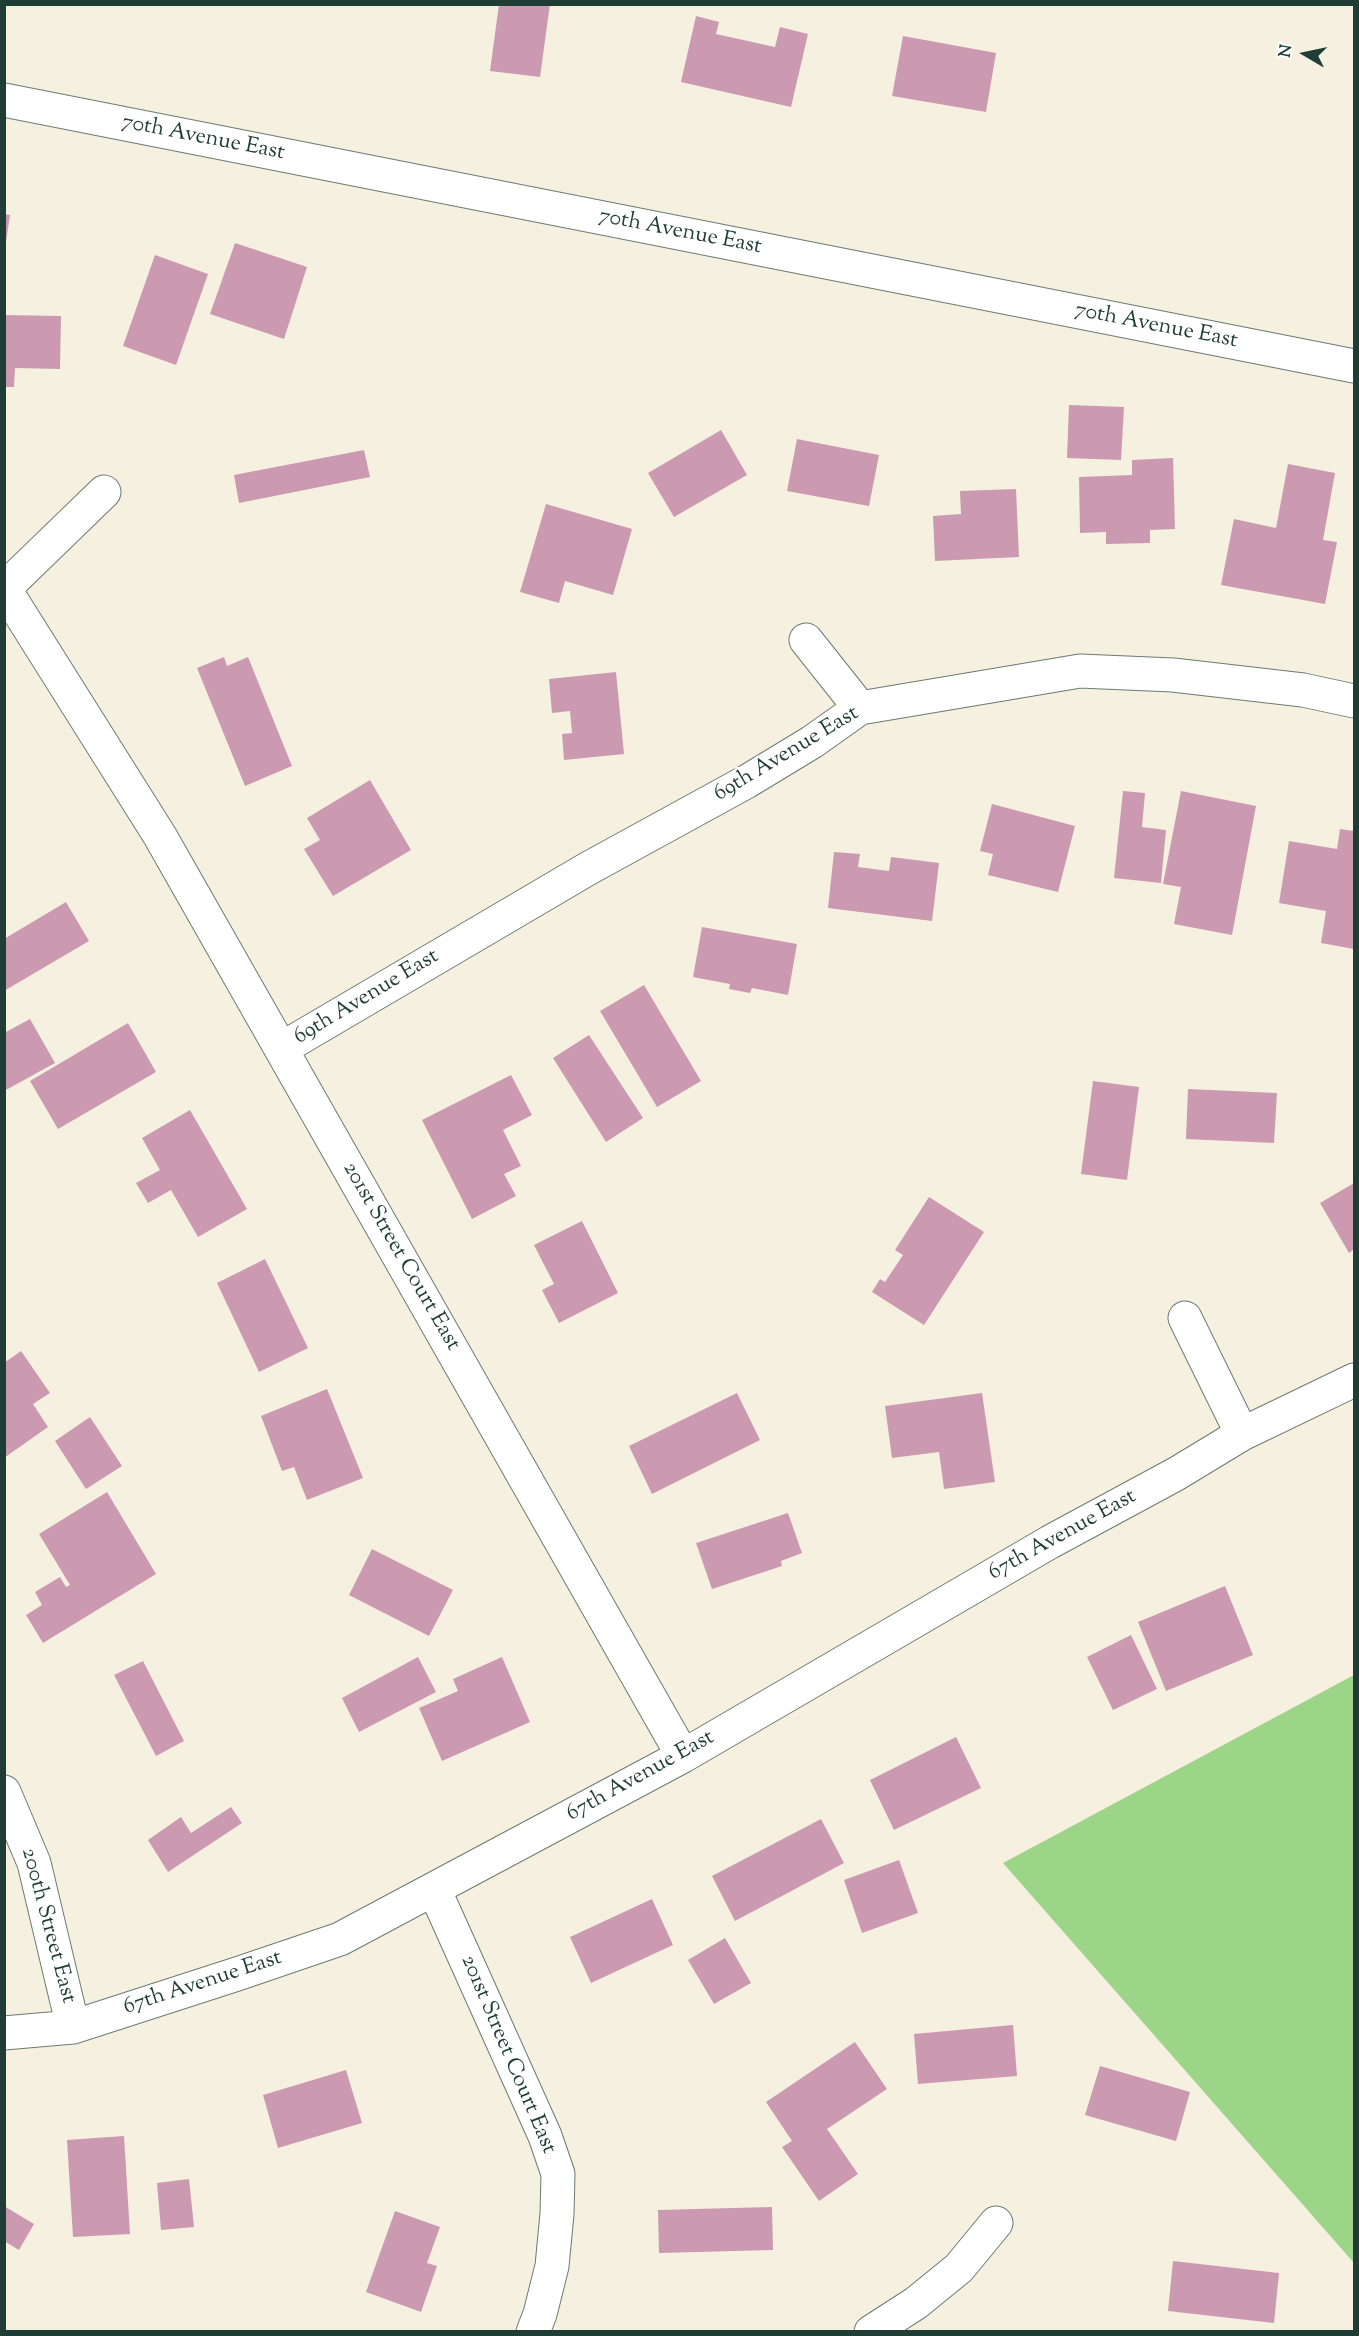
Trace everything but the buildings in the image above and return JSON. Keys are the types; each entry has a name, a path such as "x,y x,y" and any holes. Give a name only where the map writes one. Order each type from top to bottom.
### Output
{"street":[{"name":"70th Avenue East","path":"4,100 1354,366"},
{"path":"5,588 104,492"},
{"name":"201st Street Court East","path":"5,588 160,836 683,1756"},
{"path":"806,639 860,708"},
{"name":"69th Avenue East","path":"281,1049 589,868 746,782 812,742 860,708 1080,671 1173,675 1303,690 1354,700"},
{"path":"1185,1318 1242,1434"},
{"name":"67th Avenue East","path":"4,2033 73,2026 340,1939 683,1756 1050,1542 1176,1474 1242,1434 1354,1380"},
{"name":"200th Street East","path":"4,1792 34,1863 73,2026"},
{"name":"201st Street Court East","path":"434,1888 546,2136 558,2174 552,2266 540,2314 533,2331"},
{"path":"871,2331 916,2303 959,2268 996,2223"}],"green space":[{"path":"1354,1675 1354,2263 1003,1863"}]}
